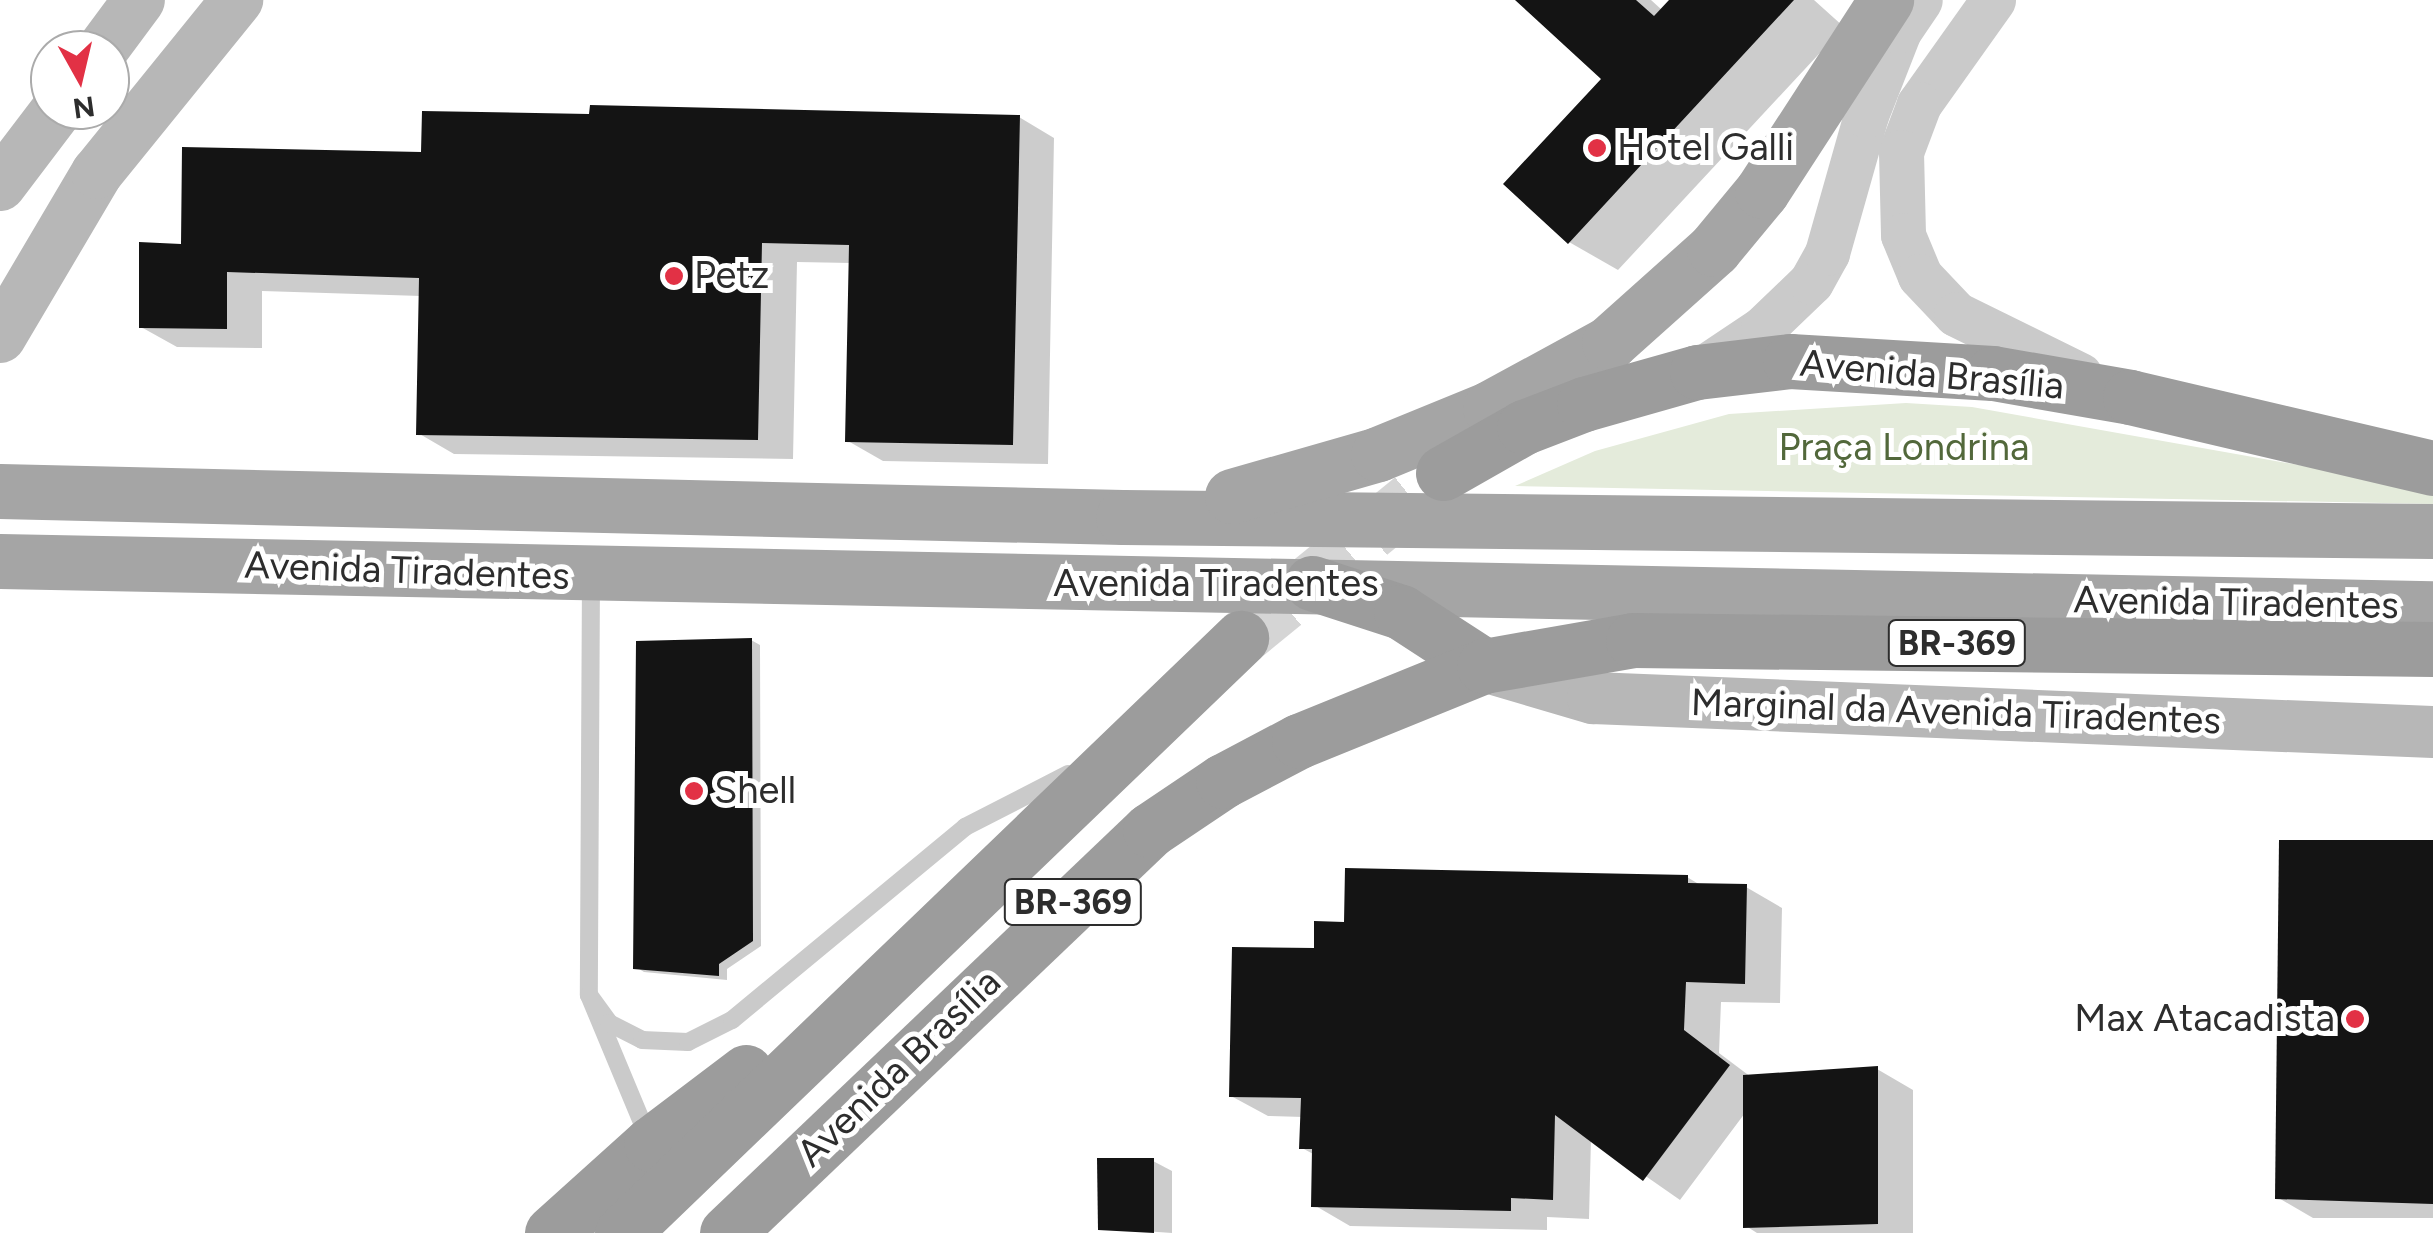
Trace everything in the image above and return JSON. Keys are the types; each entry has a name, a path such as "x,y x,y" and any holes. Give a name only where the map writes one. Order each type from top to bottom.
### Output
{"highway":[{"name":"Avenida Brasília","path":"1443,473 1554,416 1697,372 1790,361 1878,362 1993,373 2130,397 2433,468"},
{"path":"1312,583 1401,612 1484,666"},
{"name":"Avenida Brasília","path":"622,1233 1126,744 1241,638"},
{"name":"BR-369","path":"1484,666 1633,640 2433,649"},
{"name":"Avenida Brasília","path":"727,1233 1150,830 1223,781 1299,742 1484,666"},
{"path":"552,1233 651,1144 949,918"}],"main road":[{"path":"117,30 139,0"},
{"path":"1010,584 1085,565 1101,555 1137,516 1378,454 1490,408 1609,343 1714,249 1762,191 1886,0"},
{"path":"0,337 98,173 211,13"},
{"path":"0,185 41,130"},
{"name":"Avenida Tiradentes","path":"0,491 1137,516 2433,531"},
{"name":"Avenida Tiradentes","path":"0,561 591,576 1010,584 1312,583 2433,608"},
{"name":"Marginal da Avenida Tiradentes","path":"1484,666 1593,698 2433,732"}],"street":[{"path":"1697,372 1763,328 1812,282 1827,253 1866,115 1900,31 1920,0"},
{"path":"1993,0 1919,104 1900,152 1903,235 1920,276 1956,314 2130,397"}],"lane":[{"path":"591,576 590,994 651,1144"},
{"path":"590,994 609,1023 642,1040 688,1042 732,1020 966,827 1126,744"}],"green space":[{"name":"Praça Londrina","path":"1906,403 1972,407 2433,489 2433,504 1515,486 1595,451 1729,414"}],"building":[{"name":"Hotel Galli","path":"1515,0 1636,0 1654,16 1669,0 1794,0 1568,244 1503,184 1601,79"},
{"path":"590,105 1020,115 1013,445 845,442 849,245 762,243 758,440 416,435 419,278 227,272 227,329 139,328 139,242 181,244 182,147 421,152 422,111 589,114"},
{"name":"Shell","path":"752,638 753,941 719,964 719,976 633,969 636,641"},
{"name":"Max Atacadista","path":"2279,840 2433,840 2433,1204 2275,1199"},
{"path":"1345,868 1688,875 1688,883 1747,884 1745,984 1686,982 1684,1030 1730,1065 1643,1181 1555,1115 1553,1200 1511,1198 1511,1211 1311,1207 1312,1149 1299,1149 1301,1098 1229,1097 1232,947 1314,948 1314,921 1344,922"},
{"path":"1878,1066 1878,1224 1743,1228 1743,1075"},
{"path":"1097,1158 1154,1158 1154,1233 1098,1230"}],"tunnel":[{"path":"1241,638 1443,473"}],"place":[{"name":"Hotel Galli","path":"1597,148"},
{"name":"Petz","path":"674,276"},
{"name":"Shell","path":"694,791"},
{"name":"Max Atacadista","path":"2355,1019"}]}
